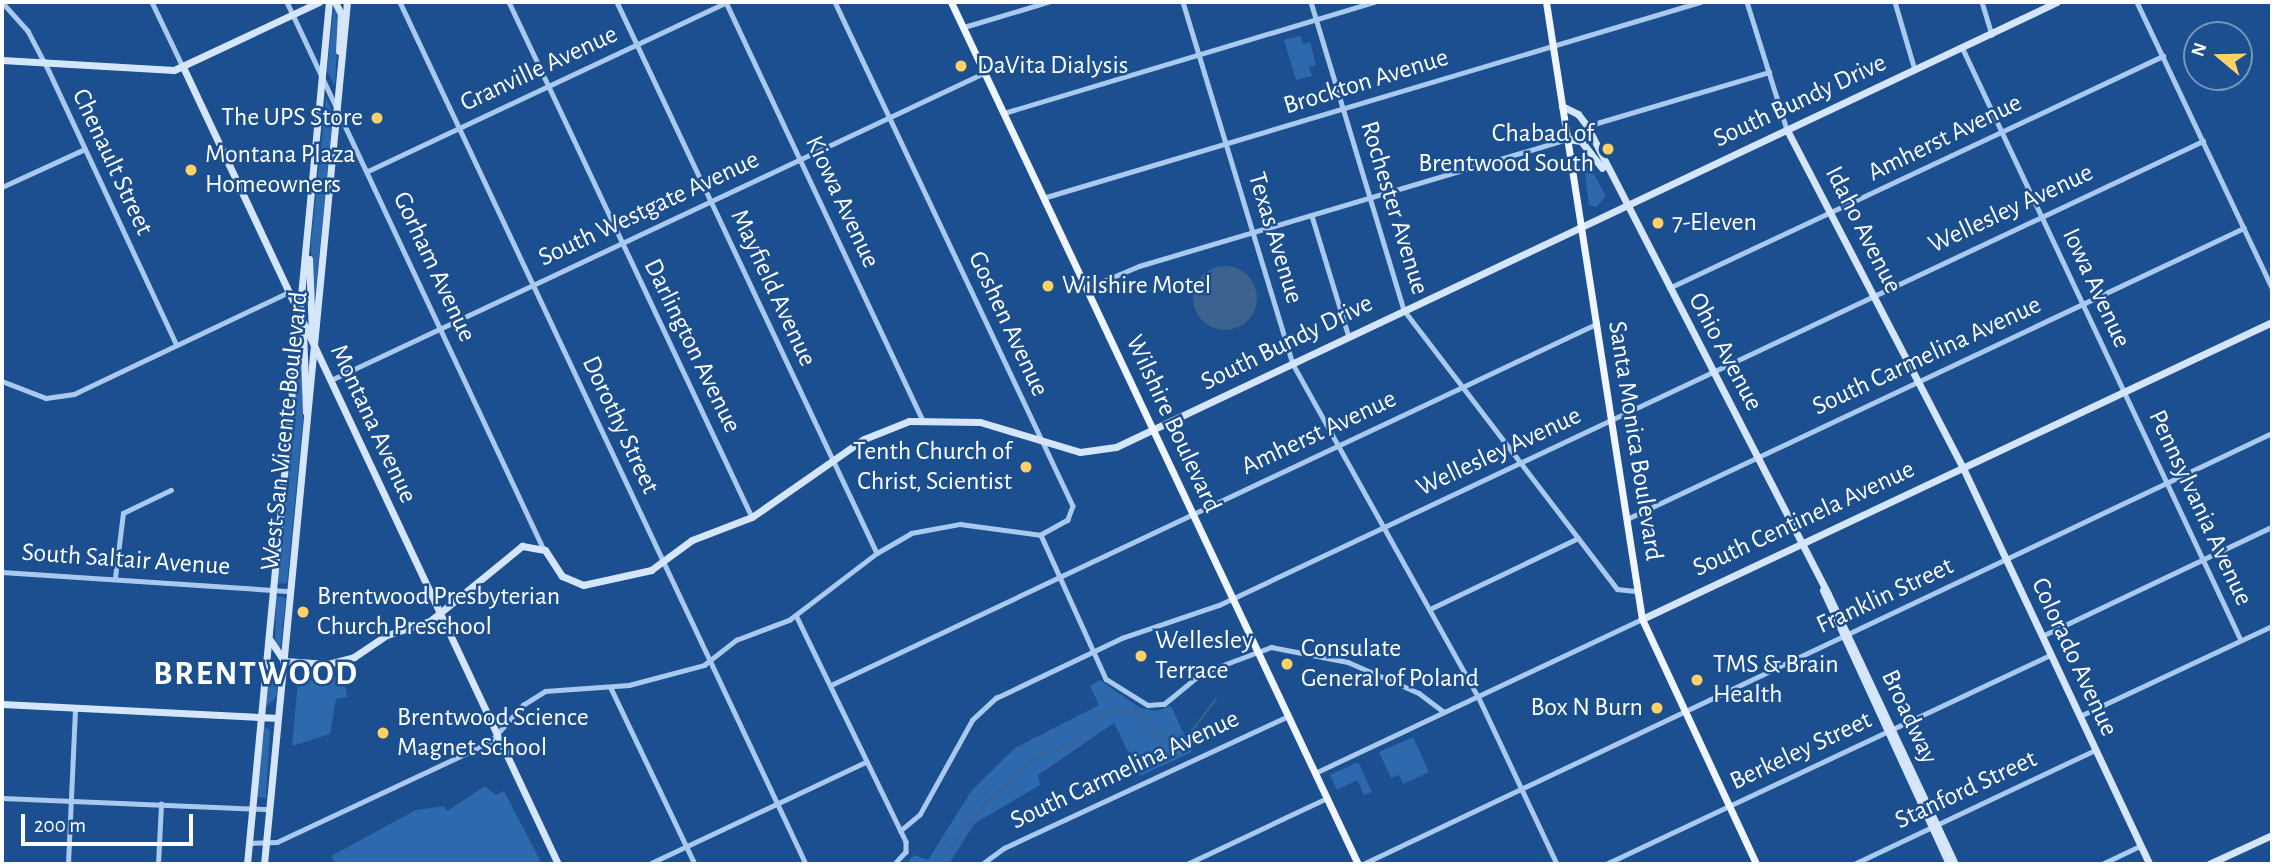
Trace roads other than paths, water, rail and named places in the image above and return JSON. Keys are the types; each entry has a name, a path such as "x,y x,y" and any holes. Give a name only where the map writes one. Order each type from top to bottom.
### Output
{"main road":[{"name":"Wilshire Boulevard","path":"951,2 1326,798 1361,864"},
{"name":"Santa Monica Boulevard","path":"1546,2 1642,619 1756,864"}],"street":[{"name":"Chenault Street","path":"2,2 28,31 44,62 177,345"},
{"name":"Montana Avenue","path":"152,2 558,864"},
{"name":"Gorham Avenue","path":"287,2 323,73 545,550"},
{"path":"2,60 156,71 183,67 319,2"},
{"name":"West San Vicente Boulevard","path":"247,864 267,676 329,2"},
{"path":"335,2 341,14 341,73"},
{"name":"West San Vicente Boulevard","path":"264,864 347,2"},
{"name":"Dorothy Street","path":"400,2 806,864"},
{"name":"Darlington Avenue","path":"509,2 752,517"},
{"name":"Mayfield Avenue","path":"617,2 877,553"},
{"name":"Granville Avenue","path":"368,171 726,2"},
{"name":"Kiowa Avenue","path":"726,2 922,419"},
{"name":"Goshen Avenue","path":"835,2 1073,510 1068,520 1041,535"},
{"path":"963,27 1048,2"},
{"name":"Texas Avenue","path":"1183,2 1293,365 1478,696 1557,864"},
{"name":"Rochester Avenue","path":"1311,2 1404,310 1617,589 1637,591"},
{"path":"1003,113 1374,2"},
{"name":"Brockton Avenue","path":"1043,198 1700,2"},
{"name":"Idaho Avenue","path":"1747,2 1787,130 1963,468"},
{"path":"1895,2 1915,70"},
{"path":"1982,2 1992,35"},
{"name":"South Bundy Drive","path":"545,550 562,576 583,585 600,585 664,564 692,540 752,517 832,458 880,430 922,419 980,422 1092,453 1153,431 1581,228 1624,205 1963,49 2057,2"},
{"path":"2137,2 2272,288"},
{"name":"Iowa Avenue","path":"1963,49 2124,392"},
{"name":"Amherst Avenue","path":"1668,289 2163,57"},
{"path":"1587,126 1769,72"},
{"name":"South Westgate Avenue","path":"330,381 984,73"},
{"name":"Ohio Avenue","path":"1562,106 1578,114 1587,126 1624,205 1800,543"},
{"path":"1086,289 1139,266 1567,139"},
{"name":"Ohio Avenue","path":"1567,139 1581,141 1612,181"},
{"name":"Wellesley Avenue","path":"900,831 920,814 980,711 996,698 1093,651 1233,598 2203,141"},
{"path":"2,187 85,149"},
{"path":"1312,216 1349,337"},
{"name":"South Carmelina Avenue","path":"1626,520 2244,228"},
{"path":"308,241 309,312 314,347"},
{"path":"2,381 42,397 62,398 289,292"},
{"path":"300,316 305,338 307,420"},
{"name":"South Centinela Avenue","path":"1315,773 2272,322"},
{"name":"Amherst Avenue","path":"831,685 1596,324"},
{"name":"Pennsylvania Avenue","path":"2124,392 2241,640"},
{"name":"Franklin Street","path":"1361,864 2272,433"},
{"name":"Colorado Avenue","path":"1963,468 2149,864"},
{"path":"115,578 123,513 171,490"},
{"path":"249,843 277,842 499,735 523,705 545,691 611,688 663,677 710,661 736,640 796,615 877,553 911,533 938,526 996,527 1041,535 1058,578 1111,684 1153,706 1170,700 1202,673 1257,650 1271,647 1348,662 1419,693 1444,712"},
{"path":"2041,637 2272,527"},
{"path":"1430,609 1578,538"},
{"name":"Broadway","path":"1800,543 1934,826 1955,864"},
{"path":"270,640 276,656 284,661 340,661 387,635 441,614 513,551 534,546 545,550"},
{"name":"South Saltair Avenue","path":"2,572 290,591"},
{"path":"796,615 900,831 906,852 895,864"},
{"path":"2080,717 2272,626"},
{"name":"Berkeley Street","path":"1606,864 2050,655"},
{"path":"267,676 284,661"},
{"path":"611,688 695,864"},
{"path":"2,704 278,718"},
{"path":"68,864 75,707"},
{"name":"South Carmelina Avenue","path":"982,864 1004,848 1288,716"},
{"name":"Stanford Street","path":"1854,864 2095,750"},
{"path":"649,864 866,762"},
{"path":"2,797 269,809"},
{"path":"1186,864 1326,798"},
{"path":"158,864 161,804"},
{"name":"Broadway","path":"1934,826 1949,864"},
{"path":"2209,864 2272,835"},
{"path":"2102,864 2140,846"}],"waterway":[{"path":"938,864 985,804 1039,755 1073,743 1093,722 1116,710 1139,714 1166,742 1181,745 1216,699"}],"place":[{"name":"DaVita Dialysis","path":"961,66"},
{"name":"The UPS Store","path":"377,118"},
{"name":"Chabad of Brentwood South","path":"1608,149"},
{"name":"Montana Plaza Homeowners","path":"191,170"},
{"name":"7-Eleven","path":"1658,223"},
{"name":"Wilshire Motel","path":"1048,286"},
{"name":"Tenth Church of Christ, Scientist","path":"1026,467"},
{"name":"Brentwood Presbyterian Church Preschool","path":"303,612"},
{"name":"Wellesley Terrace","path":"1141,656"},
{"name":"Consulate General of Poland","path":"1287,664"},
{"name":"TMS & Brain Health","path":"1697,680"},
{"name":"Box N Burn","path":"1657,708"},
{"name":"Brentwood Science Magnet School","path":"383,733"}],"district":[{"name":"BRENTWOOD","path":"256,675"}]}
